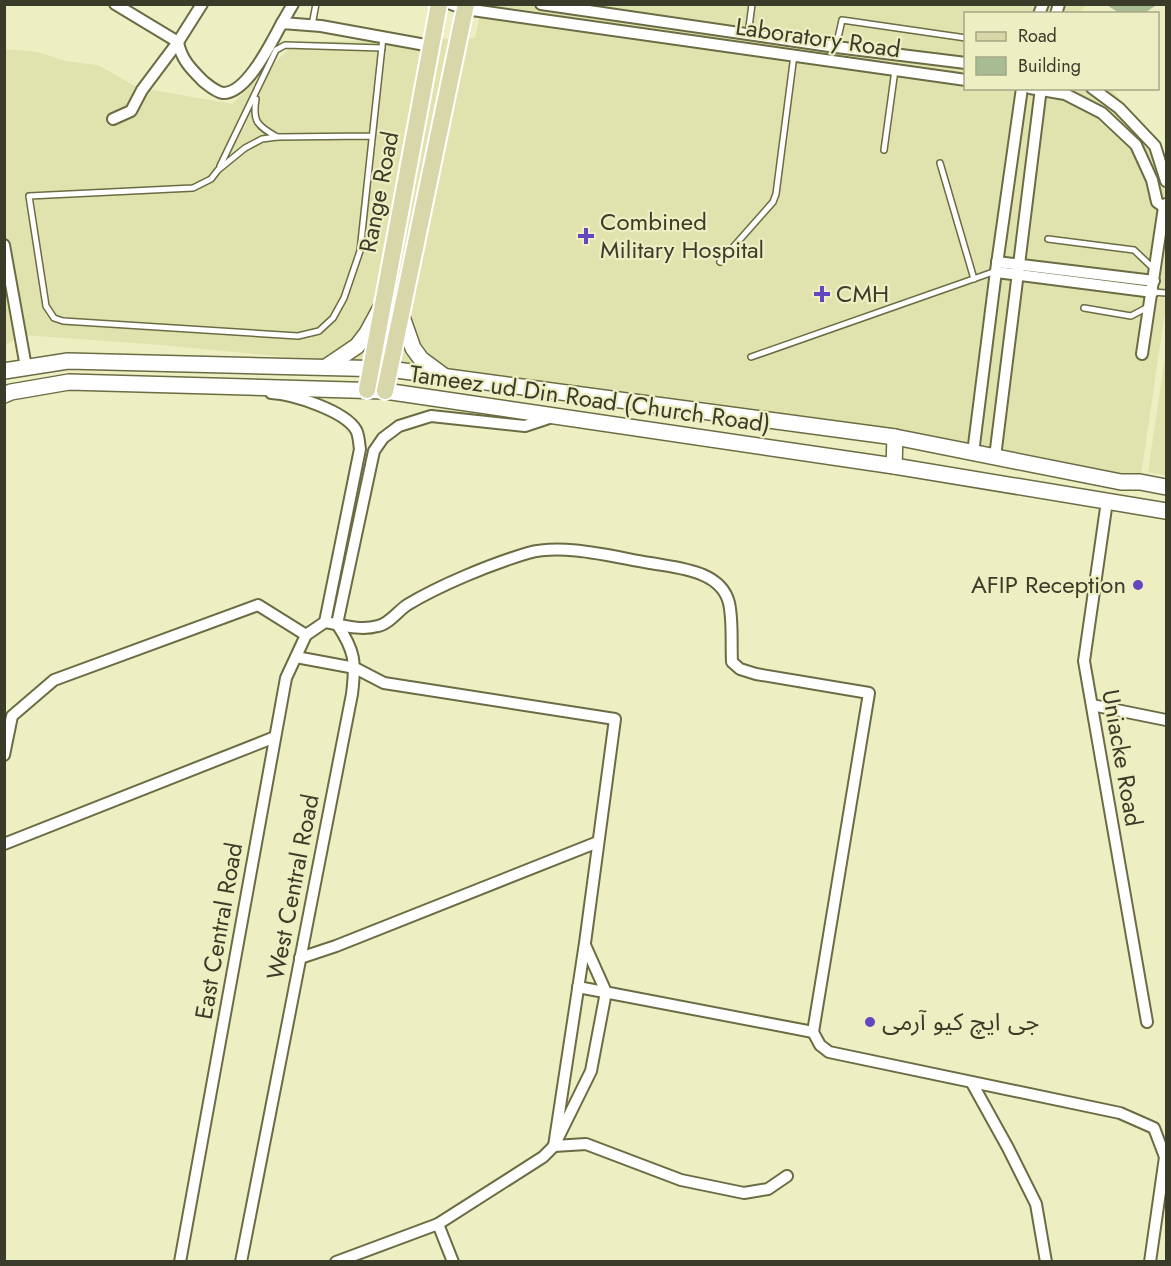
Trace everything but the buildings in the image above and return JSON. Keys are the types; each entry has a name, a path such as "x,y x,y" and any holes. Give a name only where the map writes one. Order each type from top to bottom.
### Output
{"main road":[{"name":"Range Road","path":"367,390 439,4"},
{"path":"385,391 461,6"},
{"path":"326,367 357,346 382,305"},
{"path":"401,314 412,348 421,359 444,377"},
{"name":"Tameez ud Din Road (Church Road)","path":"4,371 68,361 389,369 895,437 1121,482 1140,482 1167,487"},
{"name":"Tameez ud Din Road (Church Road)","path":"4,394 64,383 385,391 894,466 1167,511"},
{"path":"894,466 895,437"}],"street":[{"path":"115,4 178,42 180,54 189,67 208,85 225,93 232,91 253,70 293,4"},
{"path":"113,119 131,111 142,90 178,42 202,4"},
{"name":"Laboratory Road","path":"541,4 748,35 964,63"},
{"name":"Laboratory Road","path":"461,6 964,80"},
{"path":"282,23 312,26 382,43 431,46"},
{"path":"973,453 996,268 1022,90"},
{"path":"995,457 1037,90"},
{"path":"1043,90 1065,94 1102,113 1136,145 1152,180 1157,202 1165,206 1164,227 1142,354"},
{"path":"1095,90 1119,108 1155,146 1167,181"},
{"path":"4,245 26,367"},
{"path":"996,268 1154,281"},
{"path":"64,383 78,389 276,394 308,401 336,412 356,430 360,449 325,622"},
{"path":"337,624 374,452 383,438 399,426 431,416 525,426 555,416"},
{"name":"Uniacke Road","path":"1107,501 1084,661 1147,1022"},
{"path":"4,755 12,716 54,680 258,605 306,635 325,622 368,629 382,626 406,606 449,583 529,553 544,550 576,551 675,567 710,576 723,589 729,604 732,662 740,669 756,674 869,693 813,1032 820,1045 829,1052 1120,1113 1154,1128 1166,1157 1150,1262"},
{"name":"West Central Road","path":"241,1262 352,694 355,668 350,644 337,624"},
{"name":"East Central Road","path":"180,1262 286,678 306,635"},
{"path":"296,657 355,668 384,683 615,719 585,943 554,1146"},
{"name":"West Central Road","path":"270,1113 355,668"},
{"path":"1092,705 1167,720"},
{"path":"4,844 275,737"},
{"path":"300,958 336,946 598,842"},
{"path":"336,1262 438,1224 534,1163 554,1146 591,1071 606,992 585,943"},
{"path":"578,987 813,1032"},
{"path":"972,1083 1036,1204 1046,1262"},
{"path":"554,1146 586,1144 681,1180 744,1193 768,1189 787,1176"},
{"path":"438,1224 453,1262"}],"lane":[{"path":"312,26 316,4"},
{"path":"748,35 752,4"},
{"path":"836,47 842,20 964,38"},
{"path":"382,43 360,251 344,298 333,318 319,331 298,336 63,321 54,318 46,306 29,195 193,188 211,179 218,170 256,92 276,50 285,45 382,43"},
{"path":"720,262 773,202 776,194 794,55"},
{"path":"884,150 895,70"},
{"path":"256,92 254,112 256,119 260,126 277,136"},
{"path":"218,170 245,148 262,139 277,136 372,136"},
{"path":"940,164 974,279"},
{"path":"1048,239 1134,250 1154,281 1167,293"},
{"path":"751,357 974,279 996,268"},
{"path":"1084,308 1131,316 1150,307"}],"shaded area":[{"name":"Combined Military Hospital","path":"482,5 1085,5 1081,12 964,12 964,90 1112,90 1159,143 1166,168 1166,305 1140,482 522,379 160,345 23,335 5,345 5,49 38,52 65,61 98,65 137,87 232,104 296,42 475,38"},
{"path":"1166,350 1166,475 1148,472"}],"place":[{"name":"Combined Military Hospital","path":"586,236"},
{"name":"CMH","path":"822,294"},
{"name":"AFIP Reception","path":"1138,585"},
{"name":"جی ایچ کیو آرمی","path":"870,1022"}]}
